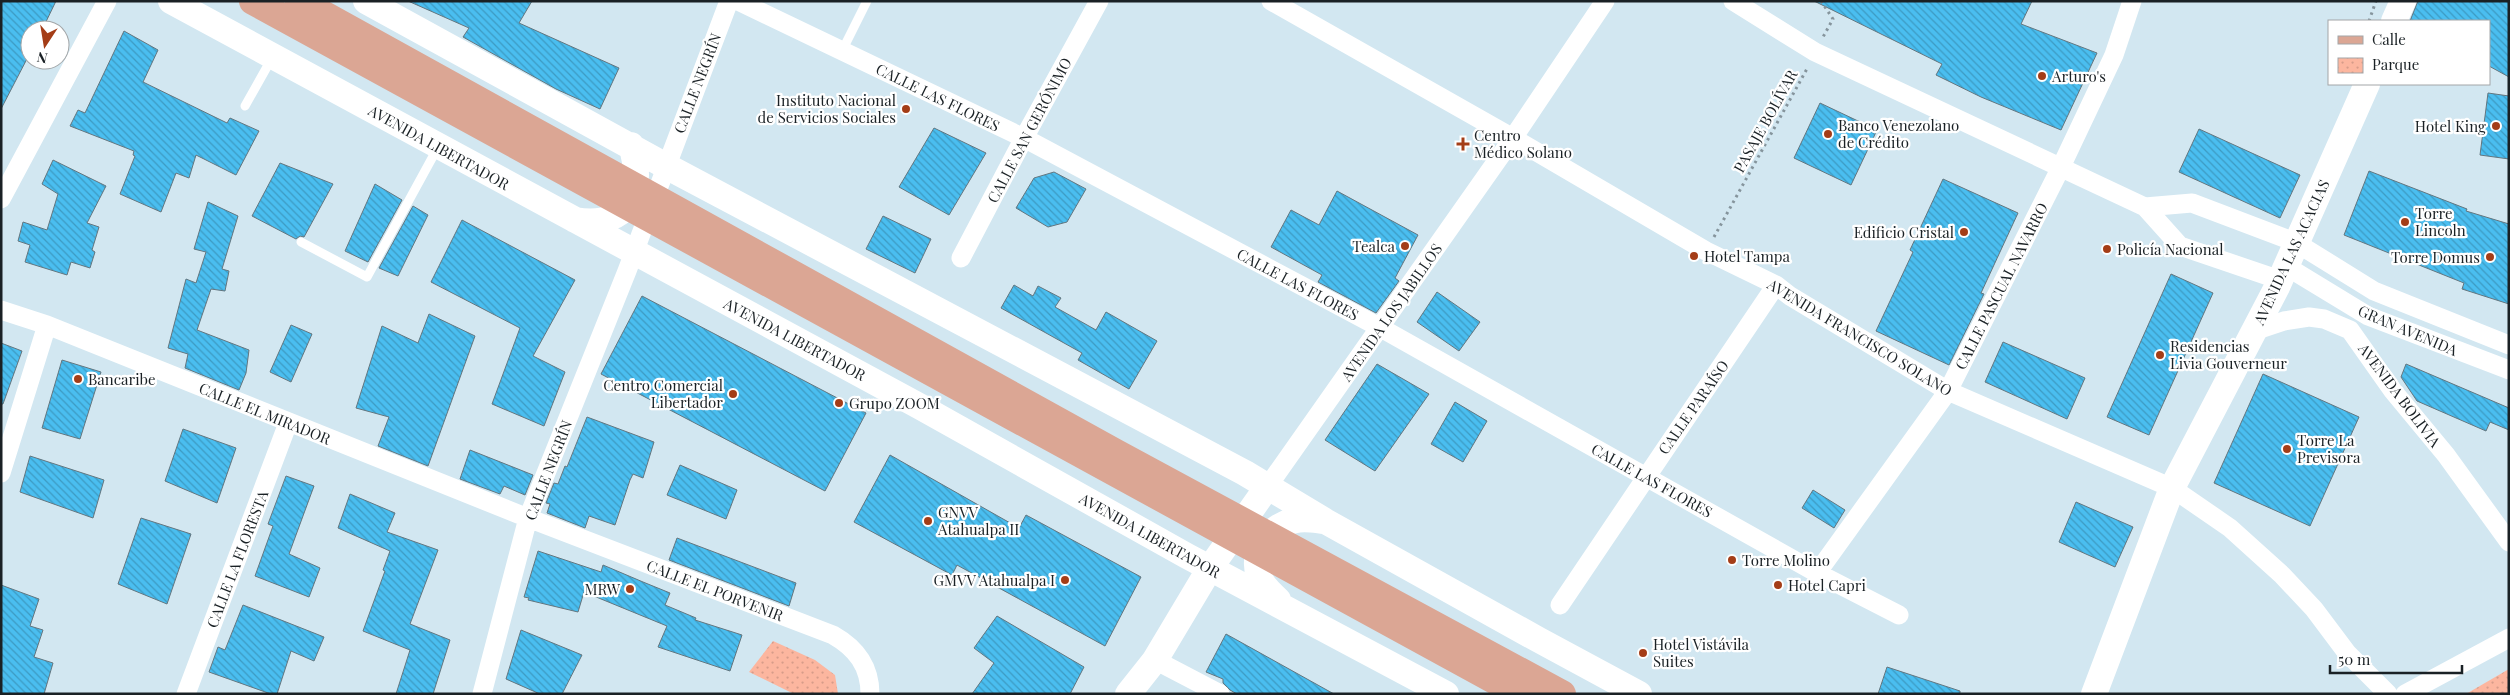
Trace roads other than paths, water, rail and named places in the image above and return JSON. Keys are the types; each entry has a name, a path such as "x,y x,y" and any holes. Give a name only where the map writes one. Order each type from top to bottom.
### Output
{"main road":[{"path":"253,1 1520,694"},
{"path":"300,1 1116,453 1562,694"},
{"path":"366,1 1264,491 1325,521 1639,694"},
{"path":"2394,20 2403,1"},
{"name":"AVENIDA LIBERTADOR","path":"173,2 572,219 1213,563 1446,694"},
{"name":"AVENIDA LAS ACACIAS","path":"2094,694 2172,488 2283,273 2367,85"},
{"path":"572,219 592,223 601,222 620,214 628,205 637,174 631,145"},
{"path":"1128,694 1155,660 1213,563 1264,491"},
{"path":"1275,598 1260,579 1256,567 1261,545 1275,529 1298,519 1325,521"}],"street":[{"path":"1,199 107,1"},
{"name":"CALLE NEGRÍN","path":"482,694 528,518 635,252 729,1"},
{"name":"CALLE LAS FLORES","path":"738,1 1024,138 1381,328 1816,573 1899,615"},
{"name":"CALLE SAN GERÓNIMO","path":"961,258 1099,1"},
{"name":"AVENIDA FRANCISCO SOLANO","path":"1271,1 1513,138 1706,251 1776,285 1790,296 1948,391 2172,488 2230,528 2282,574 2314,610 2346,653 2388,694"},
{"name":"AVENIDA LOS JABILLOS","path":"1264,491 1381,328 1513,138 1605,1"},
{"path":"1733,1 1815,52 2060,169 2145,207"},
{"name":"CALLE PASCUAL NAVARRO","path":"1816,573 1948,391 2060,169 2114,55 2129,16 2132,1"},
{"name":"GRAN AVENIDA","path":"2145,207 2192,203 2296,243 2374,291 2509,345"},
{"name":"GRAN AVENIDA","path":"2145,207 2180,246 2283,273 2368,316 2509,370"},
{"name":"CALLE PARAÍSO","path":"1560,605 1645,476 1776,285"},
{"name":"CALLE EL MIRADOR","path":"1,310 47,325 528,518"},
{"name":"AVENIDA BOLIVIA","path":"2254,331 2284,321 2309,317 2324,319 2350,330 2393,391 2446,455 2509,542"},
{"path":"1,473 47,325"},
{"name":"CALLE LA FLORESTA","path":"186,694 288,423"},
{"name":"CALLE EL PORVENIR","path":"528,518 833,635 846,642 866,667 870,694"},
{"path":"2405,694 2509,638"},
{"path":"1155,660 1220,694"}],"lane":[{"path":"842,51 867,1"},
{"path":"245,106 272,57"},
{"path":"301,242 367,276 438,146"}],"place":[{"name":"Arturo's","path":"2042,76"},
{"name":"Instituto Nacional de Servicios Sociales","path":"906,109"},
{"name":"Hotel King","path":"2496,126"},
{"name":"Banco Venezolano de Crédito","path":"1828,134"},
{"name":"Centro Médico Solano","path":"1463,144"},
{"name":"Torre Lincoln","path":"2405,222"},
{"name":"Edificio Cristal","path":"1964,232"},
{"name":"Tealca","path":"1405,246"},
{"name":"Policía Nacional","path":"2107,249"},
{"name":"Hotel Tampa","path":"1694,256"},
{"name":"Torre Domus","path":"2490,257"},
{"name":"Residencias Livia Gouverneur","path":"2160,355"},
{"name":"Bancaribe","path":"78,379"},
{"name":"Centro Comercial Libertador","path":"733,394"},
{"name":"Grupo ZOOM","path":"839,403"},
{"name":"Torre La Previsora","path":"2287,449"},
{"name":"GNVV Atahualpa II","path":"928,521"},
{"name":"Torre Molino","path":"1732,560"},
{"name":"GMVV Atahualpa I","path":"1065,580"},
{"name":"Hotel Capri","path":"1778,585"},
{"name":"MRW","path":"630,589"},
{"name":"Hotel Vistávila Suites","path":"1643,653"}]}
